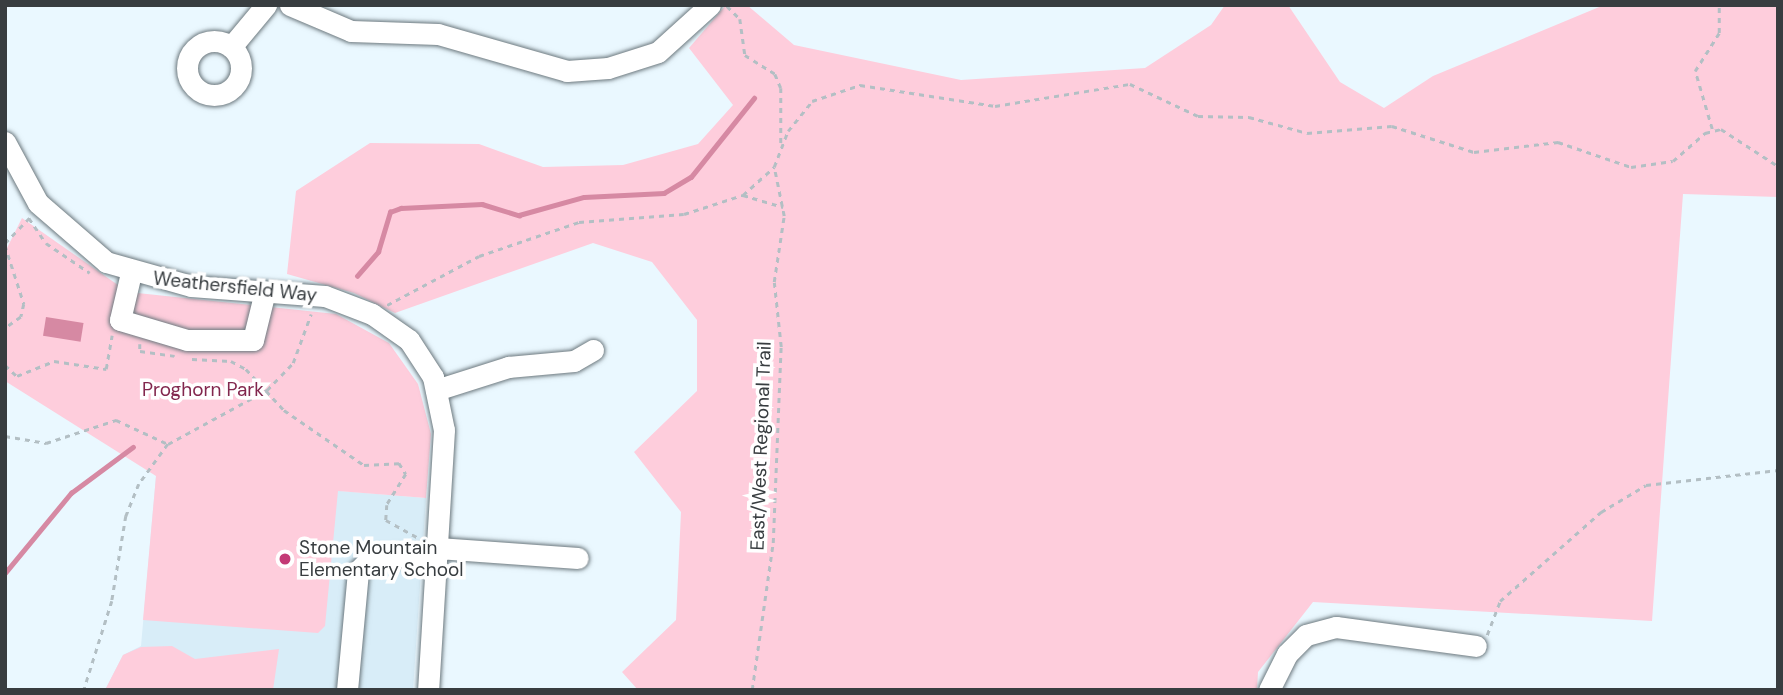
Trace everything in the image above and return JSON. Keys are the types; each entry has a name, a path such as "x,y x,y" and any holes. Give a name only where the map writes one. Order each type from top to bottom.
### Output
{"street":[{"path":"231,47 266,5"},
{"path":"290,5 351,31 438,34 567,71 608,68 658,52 710,5"},
{"name":"Weathersfield Way","path":"5,142 20,175 60,228 131,273 265,292 315,295 372,314 409,340 436,390 445,457 428,690"},
{"path":"131,273 120,320 178,338 253,341 265,292"},
{"path":"436,390 508,367 574,361 593,350"},
{"path":"347,690 358,571 371,558 439,546 578,558"},
{"path":"1269,690 1287,654 1306,635 1336,627 1476,646"}],"path":[{"path":"726,5 740,19 745,55 775,74 781,88 781,150"},
{"path":"1712,129 1695,71 1719,33 1719,5"},
{"path":"372,314 479,256 579,222 684,215 743,195 774,167 781,150 812,101 860,85 995,106 1130,84 1198,116 1249,117 1307,132 1392,127 1474,152 1558,142 1631,167 1673,161 1712,129"},
{"path":"1712,129 1737,134 1778,166"},
{"name":"East/West Regional Trail","path":"752,690 773,542 781,347 774,282 783,207 774,167"},
{"path":"743,195 783,207"},
{"path":"5,328 21,317 24,304 5,244 29,218 46,243 95,275"},
{"path":"84,690 112,601 126,516 139,484 168,444 200,421 267,390 293,363 315,295"},
{"path":"5,365 17,376 54,361 106,369 114,329"},
{"path":"139,337 140,351 231,361 267,390 284,410 355,460 399,463 406,474 387,505 386,520 439,546"},
{"path":"5,436 46,443 116,420 168,444"},
{"path":"1476,646 1494,629 1500,601 1601,512 1646,485 1778,470"}],"shaded area":[{"path":"46,317 84,323 81,342 43,336"},
{"name":"Stone Mountain Elementary School","path":"156,476 426,498 413,690 105,690 123,655 141,646"}],"green space":[{"path":"726,5 747,5 794,45 961,80 1145,68 1211,25 1225,5 1288,5 1340,82 1384,108 1433,76 1604,5 1778,5 1778,197 1683,194 1652,621 1313,602 1258,672 1257,690 638,690 622,672 676,620 681,512 634,452 697,391 697,320 652,262 593,243 395,313 354,293 287,274 296,191 370,143 479,144 543,167 623,165 698,144 733,105 689,48"},
{"name":"Proghorn Park","path":"22,218 128,292 336,314 389,343 418,384 431,434 426,498 338,491 325,626 318,633 143,620 156,476 5,381 5,252"},
{"path":"172,646 195,659 279,649 273,690 105,690 123,655 141,647"}],"waterway":[{"path":"357,276 378,252 390,212 401,208 482,204 519,215 584,197 664,193 691,177 754,98"},
{"path":"5,573 71,493 133,447"}],"place":[{"name":"Stone Mountain Elementary School","path":"285,559"}]}
